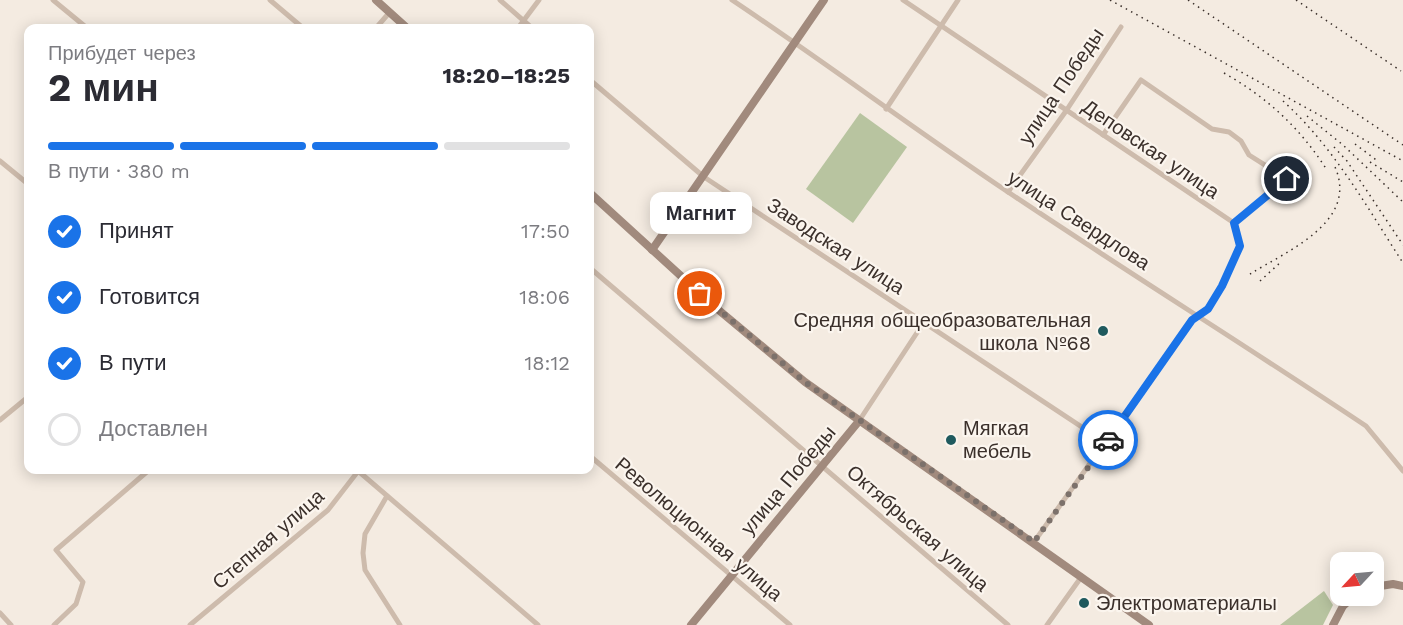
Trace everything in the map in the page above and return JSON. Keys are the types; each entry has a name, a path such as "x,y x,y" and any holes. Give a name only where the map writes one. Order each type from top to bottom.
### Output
{"street":[{"path":"53,0 82,24"},
{"path":"270,0 298,24"},
{"path":"376,0 402,24"},
{"path":"500,0 527,24"},
{"path":"521,24 539,0"},
{"name":"улица Свердлова","path":"732,0 1008,192 1366,426 1403,471"},
{"path":"652,250 824,0"},
{"name":"Деповская улица","path":"903,0 1234,223"},
{"path":"886,109 958,0"},
{"path":"379,24 389,13"},
{"name":"улица Победы","path":"1008,192 1066,111 1121,27"},
{"path":"1034,542 1192,320 1208,309 1222,286 1240,246 1234,223 1287,179 1249,155 1241,141 1229,132 1212,129 1141,80 1103,135"},
{"name":"Заводская улица","path":"594,83 704,177 1106,443"},
{"path":"0,161 24,181"},
{"path":"594,201 724,315 805,382 1149,625"},
{"name":"Октябрьская улица","path":"594,271 1008,625"},
{"name":"улица Победы","path":"691,625 859,421 924,322"},
{"path":"0,420 24,400"},
{"name":"Революционная улица","path":"594,459 790,625"},
{"path":"54,625 76,604 82,582 56,550 144,474"},
{"name":"Степная улица","path":"190,625 328,510 355,474"},
{"path":"362,474 538,625"},
{"path":"387,496 365,534 363,553 365,570 396,624"},
{"path":"1047,625 1082,576"},
{"path":"1384,585 1403,586"},
{"path":"1333,625 1343,606"},
{"path":"0,613 11,625"}],"green space":[{"path":"860,113 907,147 853,223 806,189"},
{"path":"1324,591 1330,600 1330,606 1332,606 1323,625 1280,625"}],"railway":[{"path":"1110,0 1403,161"},
{"path":"1188,0 1403,145"},
{"path":"1296,0 1401,71"},
{"path":"1224,73 1255,93 1282,115 1306,141 1327,170"},
{"path":"1283,101 1318,137 1333,157 1403,263"},
{"path":"1307,116 1343,145 1403,202"},
{"path":"1355,144 1379,162"},
{"path":"1334,147 1347,161 1403,245"},
{"path":"1370,162 1403,182"},
{"path":"1250,274 1299,245 1328,219 1337,204 1340,186 1335,167"},
{"path":"1260,281 1282,261"}],"way so far":[{"path":"700,294 805,382 1034,542 1108,440"}],"place":[{"name":"Магнит","path":"700,294"},
{"name":"Средняя общеобразовательная школа №68","path":"1103,331"},
{"name":"Мягкая мебель","path":"951,440"},
{"name":"Электроматериалы","path":"1084,603"}],"route":[{"path":"1108,440 1192,320 1208,309 1222,286 1240,246 1234,223 1287,179"}]}
